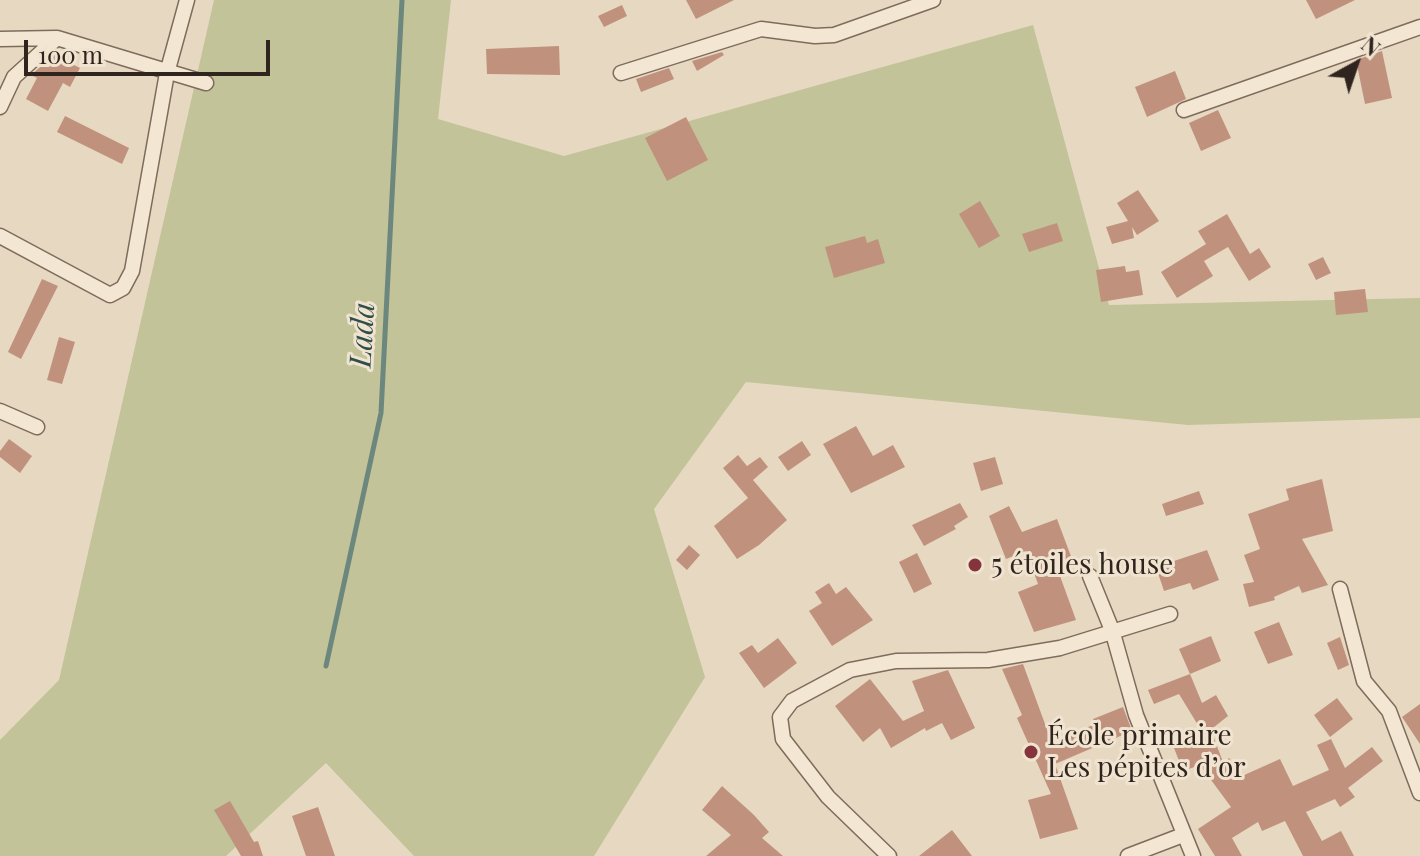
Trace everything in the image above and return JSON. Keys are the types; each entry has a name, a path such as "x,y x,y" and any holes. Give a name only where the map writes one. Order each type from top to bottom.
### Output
{"street":[{"path":"0,236 110,295 123,288 132,271 167,73 187,0"},
{"path":"621,73 761,29 815,36 834,35 933,0"},
{"path":"1184,110 1420,27"},
{"path":"0,107 14,77 57,38"},
{"path":"0,39 57,38 206,83"},
{"path":"0,411 37,427"},
{"path":"1090,576 1112,630 1136,715 1193,856"},
{"path":"1340,589 1364,681 1389,711 1420,793"},
{"path":"889,856 828,797 783,739 780,717 792,701 850,670 896,661 988,660 1060,648 1170,614"},
{"path":"1128,856 1183,835"}],"green space":[{"path":"214,0 451,0 438,119 564,156 1033,25 1109,305 1420,298 1420,418 1188,425 746,382 654,509 705,677 594,856 414,856 326,763 226,856 0,856 0,740 59,680"}],"building":[{"path":"686,0 734,0 696,19"},
{"path":"1306,0 1355,0 1316,19"},
{"path":"622,5 627,16 604,27 598,16"},
{"path":"559,46 560,75 487,74 486,49"},
{"path":"1382,51 1392,98 1365,104 1356,60"},
{"path":"722,52 724,55 697,71 692,61"},
{"path":"54,55 80,68 70,87 63,83 48,111 26,99 37,78 31,75"},
{"path":"669,68 674,79 641,92 636,79"},
{"path":"1175,71 1186,99 1147,117 1135,87"},
{"path":"1218,110 1231,138 1201,151 1189,123"},
{"path":"65,116 129,148 122,164 57,132"},
{"path":"686,117 708,160 667,181 645,138"},
{"path":"1138,190 1159,221 1137,235 1132,227 1134,238 1112,244 1106,227 1128,221 1117,203"},
{"path":"980,201 1000,236 979,248 959,214"},
{"path":"1227,214 1250,254 1259,248 1271,267 1249,281 1228,247 1204,261 1213,276 1177,298 1161,272 1206,244 1198,231"},
{"path":"1057,223 1063,241 1029,252 1022,234"},
{"path":"865,236 867,243 878,239 885,263 834,278 825,247"},
{"path":"1323,257 1331,273 1316,280 1308,264"},
{"path":"1125,266 1126,272 1139,270 1143,295 1101,302 1096,270"},
{"path":"42,279 58,286 21,359 8,352"},
{"path":"1365,289 1368,312 1336,315 1334,292"},
{"path":"59,337 75,342 62,384 47,380"},
{"path":"856,426 873,456 893,445 905,467 851,493 823,444"},
{"path":"9,439 32,456 20,473 0,457 0,451"},
{"path":"802,441 811,455 788,471 778,457"},
{"path":"738,455 747,466 760,457 768,467 753,480 787,520 759,545 737,559 714,526 748,498 723,468"},
{"path":"995,457 1003,484 981,491 973,463"},
{"path":"1322,479 1333,531 1302,539 1328,585 1302,593 1299,586 1274,597 1275,600 1249,607 1243,584 1254,582 1244,555 1260,549 1248,514 1289,500 1286,489"},
{"path":"1199,491 1204,504 1166,516 1162,504"},
{"path":"960,503 968,517 954,526 956,529 924,546 912,525"},
{"path":"1009,506 1022,532 1057,519 1072,559 1056,565 1076,620 1034,632 1018,592 1038,584 1026,551 1006,559 989,516"},
{"path":"689,545 700,555 687,570 676,560"},
{"path":"1207,550 1219,580 1193,590 1190,583 1164,591 1156,567"},
{"path":"917,553 932,584 914,593 899,562"},
{"path":"829,583 836,594 846,587 873,620 832,646 809,611 822,603 815,592"},
{"path":"1279,622 1293,655 1268,664 1254,632"},
{"path":"1211,636 1221,661 1190,674 1179,649"},
{"path":"1340,637 1349,665 1338,670 1327,643"},
{"path":"778,638 797,663 764,688 739,653 752,645 758,653"},
{"path":"1023,664 1052,743 1095,724 1093,719 1123,707 1132,731 1055,764 1078,829 1040,839 1028,800 1051,794 1017,718 1022,715 1002,669"},
{"path":"948,670 975,728 951,740 942,723 926,731 925,728 891,748 880,728 863,742 835,706 870,679 903,721 924,711 912,681"},
{"path":"1190,674 1202,703 1216,695 1228,716 1204,735 1179,694 1154,704 1148,690"},
{"path":"1337,698 1353,719 1330,737 1314,715"},
{"path":"1420,704 1420,744 1402,717"},
{"path":"1212,733 1223,762 1229,758 1242,776 1280,759 1293,786 1329,770 1317,745 1331,739 1345,768 1372,747 1383,761 1348,788 1355,797 1340,807 1335,799 1306,812 1322,841 1341,831 1354,856 1303,856 1285,821 1262,831 1258,822 1232,838 1242,856 1215,856 1198,829 1231,807 1200,765 1183,771 1174,748"},
{"path":"722,786 769,832 762,838 783,856 706,856 731,835 702,810"},
{"path":"230,801 254,842 258,841 263,856 241,856 214,810"},
{"path":"318,807 335,856 306,856 292,816"},
{"path":"952,830 972,856 919,856"}],"waterway":[{"name":"Lada","path":"326,666 381,413 402,0"}],"place":[{"name":"5 étoiles house","path":"975,565"},
{"name":"École primaire Les pépites d’or","path":"1031,752"}]}
